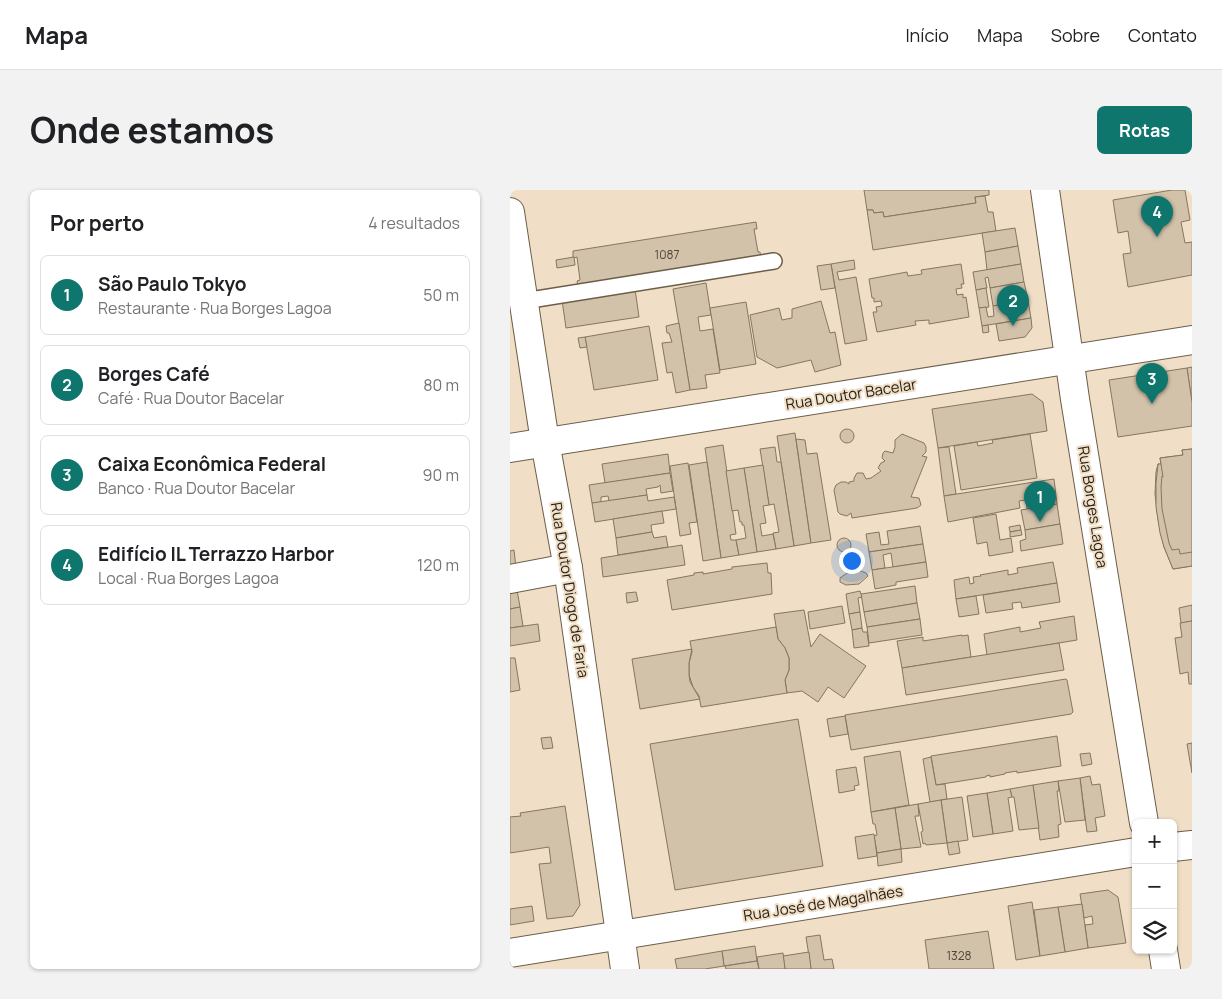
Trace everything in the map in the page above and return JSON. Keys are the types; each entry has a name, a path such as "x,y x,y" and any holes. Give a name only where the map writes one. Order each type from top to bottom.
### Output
{"street":[{"name":"Rua Borges Lagoa","path":"1045,190 1069,360 1143,819"},
{"name":"Rua Doutor Diogo de Faria","path":"510,212 544,442 568,568 625,969"},
{"name":"Rua Doutor Bacelar","path":"510,448 1192,340"},
{"path":"510,578 568,568"},
{"path":"1177,847 1192,845"},
{"name":"Rua José de Magalhães","path":"510,953 1132,853"},
{"path":"1164,954 1166,969"}],"lane":[{"path":"524,301 774,262"}],"building":[{"path":"864,190 989,190 989,195 975,197 976,203 884,217 883,212 874,213 873,210 867,210"},
{"path":"1172,190 1185,190 1190,220 1181,222 1185,243 1192,242 1192,275 1128,287 1123,254 1131,253 1128,231 1118,233 1113,200"},
{"path":"985,196 988,212 993,212 996,231 873,250 867,210 873,210 874,213 883,212 884,217 976,203 975,197"},
{"path":"756,222 757,229 754,229 758,252 760,252 761,257 578,286 577,281 580,280 577,257 573,258 573,251"},
{"path":"1015,228 1018,246 985,252 982,233"},
{"path":"1018,246 1021,264 987,270 985,252"},
{"path":"574,257 575,265 557,268 556,260"},
{"path":"854,260 855,269 837,272 839,280 856,277 867,340 845,344 831,264"},
{"path":"831,264 835,288 821,290 817,266"},
{"path":"961,264 964,284 961,284 962,288 956,289 957,295 963,294 963,298 966,297 969,317 929,324 929,320 915,321 916,325 877,332 873,312 877,312 876,307 882,306 881,301 874,302 874,298 872,298 869,279 907,272 908,276 922,274 921,270"},
{"path":"1021,264 1024,282 990,288 988,277 985,278 987,288 976,290 973,272"},
{"path":"1024,282 1028,300 993,306 990,288"},
{"path":"706,283 711,315 698,317 700,331 713,329 720,373 705,375 707,388 690,390 673,289"},
{"path":"986,288 989,307 979,308 976,290"},
{"path":"635,289 639,317 566,328 562,300"},
{"path":"1028,300 1031,318 982,326 979,308 986,307 988,317 994,316 993,306"},
{"path":"821,301 830,333 835,332 841,365 815,372 811,360 777,368 757,357 750,315 779,308 782,320 792,318 792,309"},
{"path":"746,302 756,364 720,370 710,308"},
{"path":"1031,318 1032,328 1025,337 999,341 996,324"},
{"path":"679,323 690,390 676,393 672,372 667,373 662,343 672,342 669,333 667,333 666,326"},
{"path":"988,325 989,332 983,333 982,326"},
{"path":"649,326 658,380 594,390 585,337"},
{"path":"585,337 587,347 580,348 578,338"},
{"path":"1192,367 1192,402 1187,368"},
{"path":"1187,368 1192,402 1192,426 1118,437 1109,380"},
{"path":"1032,394 1043,402 1047,431 938,448 932,409"},
{"path":"847,429 852,431 854,436 852,441 847,443 842,441 840,436 842,431"},
{"path":"795,433 811,543 794,546 777,436"},
{"path":"902,434 924,443 926,447 926,452 922,456 927,457 911,497 919,498 921,505 917,508 852,518 851,513 847,516 840,514 834,490 836,485 841,482 849,484 849,482 854,481 857,473 863,473 866,479 881,471 878,468 885,461 882,458 883,453 885,451 893,453 895,440"},
{"path":"1030,434 1037,478 961,490 954,446 977,442 978,446 993,443 992,440"},
{"path":"796,439 805,440 807,454 817,453 831,540 811,543"},
{"path":"723,445 736,534 730,535 731,540 736,540 739,555 721,558 705,448"},
{"path":"775,447 777,462 781,462 794,546 776,549 773,533 779,532 774,504 769,505 760,449"},
{"path":"949,447 956,494 944,496 938,448"},
{"path":"1192,449 1192,552 1180,554 1179,549 1172,550 1164,524 1161,493 1163,477 1160,458 1183,455 1182,450"},
{"path":"1192,449 1192,566 1173,569 1164,547 1158,519 1155,494 1156,472 1158,464 1161,464 1160,458 1183,455 1182,450"},
{"path":"668,454 670,473 605,483 602,464"},
{"path":"707,462 721,558 703,561 689,465"},
{"path":"688,463 697,522 689,523 691,534 680,536 670,466"},
{"path":"1158,464 1161,464 1163,477 1161,487 1162,509 1169,543 1172,550 1179,549 1180,554 1192,552 1192,566 1173,569 1164,547 1156,507"},
{"path":"763,465 769,505 763,506 766,523 760,524 762,536 773,534 776,549 757,552 744,468"},
{"path":"744,468 757,552 739,555 736,540 746,538 744,525 740,522 738,510 732,511 726,471"},
{"path":"670,473 673,491 661,493 660,485 646,489 647,495 609,501 608,496 601,497 601,502 592,503 589,485"},
{"path":"1054,479 1057,504 1027,509 1026,500 1019,501 1020,508 948,522 944,496"},
{"path":"647,495 648,501 674,497 676,509 595,522 592,503"},
{"path":"1057,504 1060,524 1025,530 1021,510"},
{"path":"662,511 664,523 651,525 652,532 616,538 613,519"},
{"path":"996,514 1000,540 1011,538 1013,552 989,556 987,542 977,544 973,518"},
{"path":"1060,524 1063,544 1021,551 1020,541 1026,539 1025,530"},
{"path":"1020,525 1021,530 1010,532 1009,527"},
{"path":"920,526 923,544 869,552 866,534 879,532 881,545 889,544 887,531"},
{"path":"1021,530 1022,535 1010,537 1010,532"},
{"path":"652,532 654,538 666,536 668,547 618,555 616,538"},
{"path":"844,538 849,540 851,545 849,550 844,552 839,550 837,545 839,540"},
{"path":"923,544 926,562 893,567 891,553 883,555 885,568 872,570 869,552"},
{"path":"682,545 685,565 603,577 601,558"},
{"path":"514,550 516,568 510,569 510,551"},
{"path":"926,562 928,577 896,582 896,585 875,589 872,570"},
{"path":"1053,562 1057,583 956,599 954,580 969,577 970,584 974,583 973,577 980,575 1008,570 1008,575 1018,573 1017,568"},
{"path":"767,563 768,573 771,573 772,594 672,610 667,580 694,575 694,573 703,572 703,574 732,569 732,567"},
{"path":"861,571 868,576 859,584 846,585 840,582 840,578 847,573"},
{"path":"1057,583 1060,602 1022,608 1021,602 1012,603 1013,609 986,613 983,595"},
{"path":"915,586 917,603 864,612 861,594"},
{"path":"517,590 520,607 510,609 510,591"},
{"path":"860,591 862,597 858,598 860,612 849,614 846,594"},
{"path":"636,592 638,601 627,603 626,593"},
{"path":"976,596 979,614 959,617 956,599"},
{"path":"917,603 920,619 867,627 864,612"},
{"path":"1192,605 1192,621 1181,623 1179,608"},
{"path":"842,606 845,623 810,629 808,612"},
{"path":"520,607 523,626 510,628 510,609"},
{"path":"804,610 811,647 820,634 866,666 844,698 828,687 818,702 802,691 787,693 785,680 789,670 789,658 785,648 778,639 774,614"},
{"path":"860,612 862,628 852,630 849,614"},
{"path":"1074,616 1077,640 987,655 984,634 1020,627 1020,632 1041,628 1039,622"},
{"path":"920,619 922,635 869,643 867,627"},
{"path":"1192,621 1192,684 1189,684 1188,672 1180,674 1175,638 1182,637 1180,623"},
{"path":"538,624 540,641 510,646 510,628"},
{"path":"776,627 778,639 785,648 789,658 789,670 785,680 787,693 701,707 699,696 693,687 689,675 689,663 692,652 690,641"},
{"path":"862,628 863,632 867,632 869,646 854,648 852,630"},
{"path":"968,635 971,657 902,668 897,641 923,637 923,641"},
{"path":"1059,643 1064,670 906,695 902,668"},
{"path":"692,649 689,663 690,682 700,699 640,709 632,659"},
{"path":"510,658 515,658 520,690 510,692"},
{"path":"1066,679 1073,712 1071,714 851,750 845,715"},
{"path":"845,716 848,734 830,737 827,719"},
{"path":"798,719 823,866 675,890 650,744"},
{"path":"1057,736 1061,766 1017,773 1017,771 990,777 990,775 936,785 931,756"},
{"path":"551,737 553,748 543,749 541,738"},
{"path":"1192,743 1192,773 1187,744"},
{"path":"900,751 909,805 871,812 864,757"},
{"path":"1090,753 1092,764 1082,766 1080,754"},
{"path":"931,757 936,785 945,784 947,799 930,802 923,759"},
{"path":"856,767 859,785 854,786 855,790 839,793 836,770"},
{"path":"1090,776 1092,785 1100,784 1105,816 1095,818 1097,831 1087,832 1080,778"},
{"path":"1080,778 1085,820 1065,822 1058,781"},
{"path":"1058,781 1059,791 1057,791 1061,824 1058,825 1059,837 1040,840 1033,785"},
{"path":"1033,785 1039,828 1019,830 1014,797 1012,797 1010,789"},
{"path":"1010,789 1012,797 1008,798 1013,831 993,834 987,793"},
{"path":"987,793 993,834 973,837 967,796"},
{"path":"962,797 968,840 947,843 941,800"},
{"path":"941,800 947,843 923,844 921,832 923,831 918,804"},
{"path":"918,804 919,816 915,816 921,847 901,849 895,808"},
{"path":"565,806 580,905 573,916 547,919 539,864 551,863 549,847 510,853 510,817 521,816 520,813"},
{"path":"895,808 901,849 877,853 874,836 877,835 871,812"},
{"path":"874,834 877,856 858,859 855,837"},
{"path":"958,841 960,853 949,855 947,843"},
{"path":"901,849 902,862 878,866 877,853"},
{"path":"1108,890 1118,897 1126,943 1088,948 1085,925 1093,924 1092,916 1084,918 1080,894"},
{"path":"1032,902 1040,956 1016,960 1008,906"},
{"path":"1082,904 1088,948 1065,952 1058,907"},
{"path":"532,906 534,921 510,925 510,909"},
{"path":"1058,907 1065,952 1040,956 1034,910"},
{"path":"988,931 994,969 929,969 925,940"},
{"path":"820,935 824,960 832,959 834,969 811,969 806,937"},
{"path":"755,946 757,961 724,966 722,951"},
{"path":"722,951 724,966 705,969 677,969 675,959"},
{"path":"809,952 811,969 785,969 783,956"},
{"path":"783,953 785,969 759,969 757,957"},
{"path":"757,961 759,969 726,969 725,966"}],"place":[{"name":"Edifício IL Terrazzo Harbor","path":"1157,237"},
{"name":"Borges Café","path":"1013,326"},
{"name":"Caixa Econômica Federal","path":"1152,404"},
{"name":"São Paulo Tokyo","path":"1040,522"}]}
